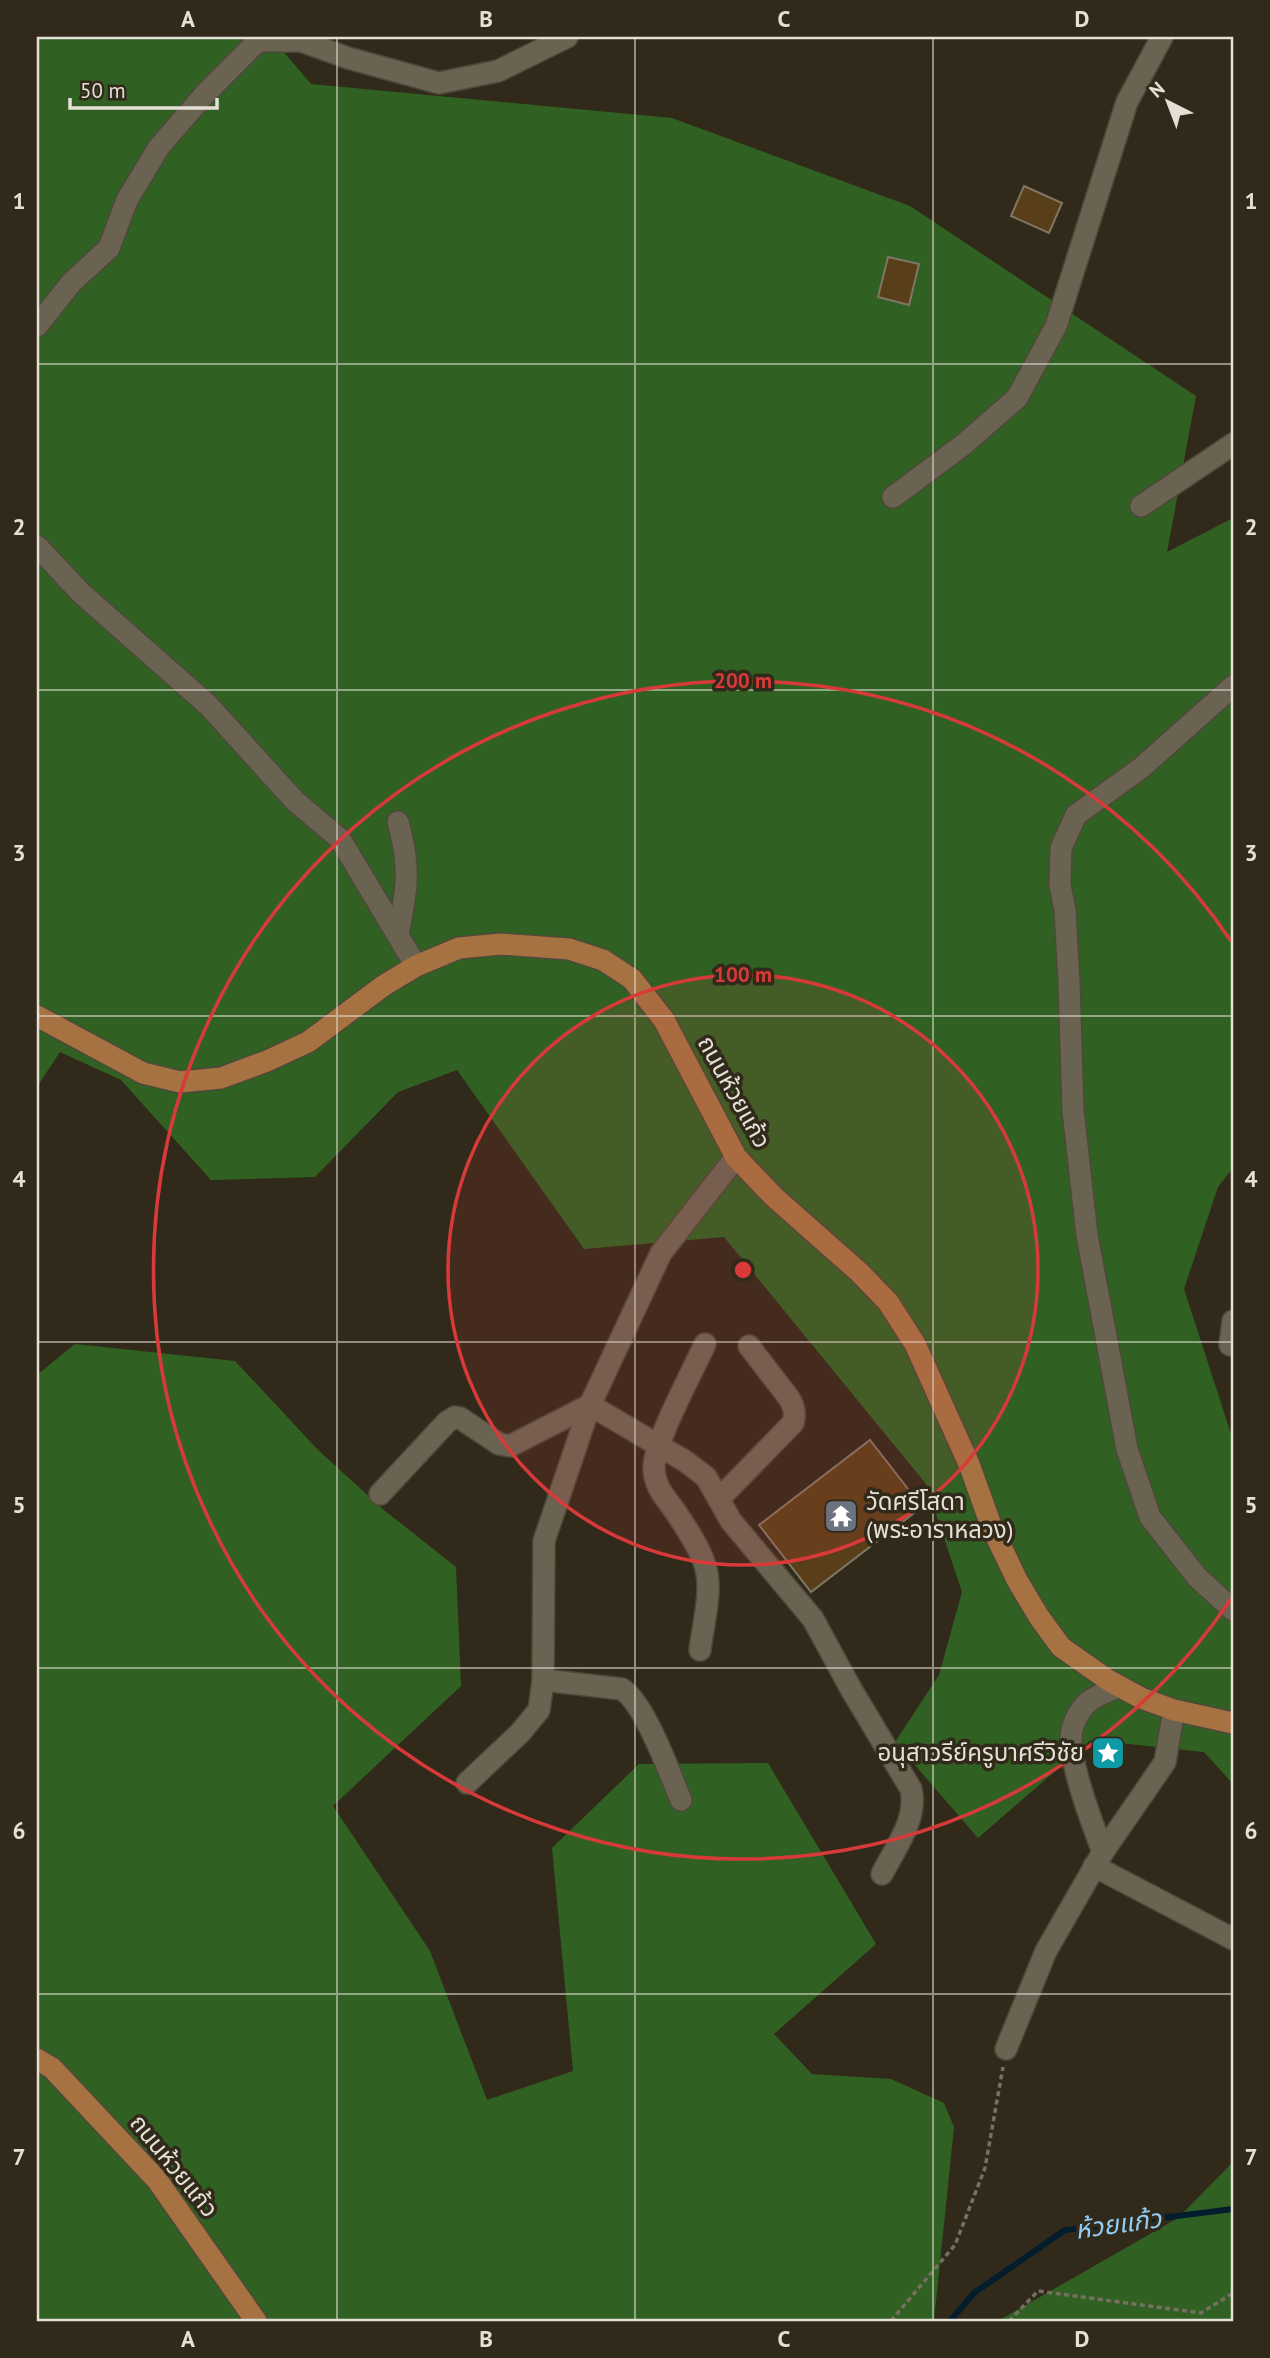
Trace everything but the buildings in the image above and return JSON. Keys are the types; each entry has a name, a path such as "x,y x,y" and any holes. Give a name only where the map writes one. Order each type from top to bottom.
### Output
{"main road":[{"name":"ถนนห้วยแก้ว","path":"37,1016 143,1073 180,1082 221,1078 307,1042 416,965 459,948 501,944 569,949 603,960 632,979 664,1020 736,1157 773,1196 859,1272 888,1302 915,1344 969,1464 992,1528 1017,1580 1061,1647 1141,1698 1174,1710 1231,1717"},
{"name":"ถนนห้วยแก้ว","path":"37,2059 52,2068 157,2180 256,2321"}],"street":[{"path":"37,326 71,283 109,248 127,200 159,147 204,95 259,39 301,41 348,58 439,83 498,71 567,37"},
{"path":"892,497 962,445 1017,398 1056,326 1127,102 1162,37"},
{"path":"1141,506 1233,444"},
{"path":"37,547 81,593 208,705 295,801 340,839 416,965"},
{"path":"1233,686 1141,768 1076,815 1061,848 1060,885 1065,910 1073,1110 1087,1235 1127,1449 1150,1517 1198,1577 1233,1610"},
{"path":"398,822 406,850 408,883 398,935"},
{"path":"467,1783 520,1733 539,1710 543,1680 544,1541 590,1405 661,1253 736,1157"},
{"path":"1230,1345 1233,1321"},
{"path":"700,1650 708,1579 695,1544 656,1483 654,1465 658,1446 705,1344"},
{"path":"719,1499 793,1423 795,1417 793,1404 749,1346"},
{"path":"590,1405 685,1461 706,1477 731,1521 813,1619 911,1789 914,1804 910,1818 882,1874"},
{"path":"380,1494 450,1419 460,1418 499,1444 510,1446 590,1405"},
{"path":"543,1680 622,1689 629,1693 639,1708 681,1800"},
{"path":"1119,1686 1095,1697 1084,1706 1075,1721 1071,1737 1098,1859 1233,1939"},
{"path":"1006,2049 1046,1951 1098,1859 1165,1762 1174,1710"}],"path":[{"path":"891,2321 956,2245 985,2168 1006,2049"},
{"path":"1009,2321 1038,2291 1201,2313 1233,2293"}],"green space":[{"path":"37,37 271,37 311,84 672,118 910,206 1196,396 1167,552 1233,518 1233,1168 1218,1187 1184,1289 1233,1440 1233,1784 1204,1752 1091,1740 978,1838 895,1742 939,1675 962,1592 926,1484 724,1237 584,1249 457,1070 398,1092 315,1177 211,1180 121,1080 60,1052 37,1087"},
{"path":"75,1344 235,1361 318,1450 384,1510 456,1567 461,1686 333,1806 430,1951 487,2100 573,2071 552,1848 639,1764 768,1763 876,1944 774,2034 812,2074 891,2079 944,2103 954,2127 934,2321 37,2321 37,1375"},
{"path":"1233,2162 1233,2321 998,2321 1178,2218"}],"waterway":[{"name":"ห้วยแก้ว","path":"950,2321 974,2293 1065,2230 1233,2209"}],"place":[{"name":"วัดศรีโสดา (พระอาราหลวง)","path":"841,1516"},
{"name":"อนุสาวรีย์ครูบาศรีวิชัย","path":"1108,1753"}]}
